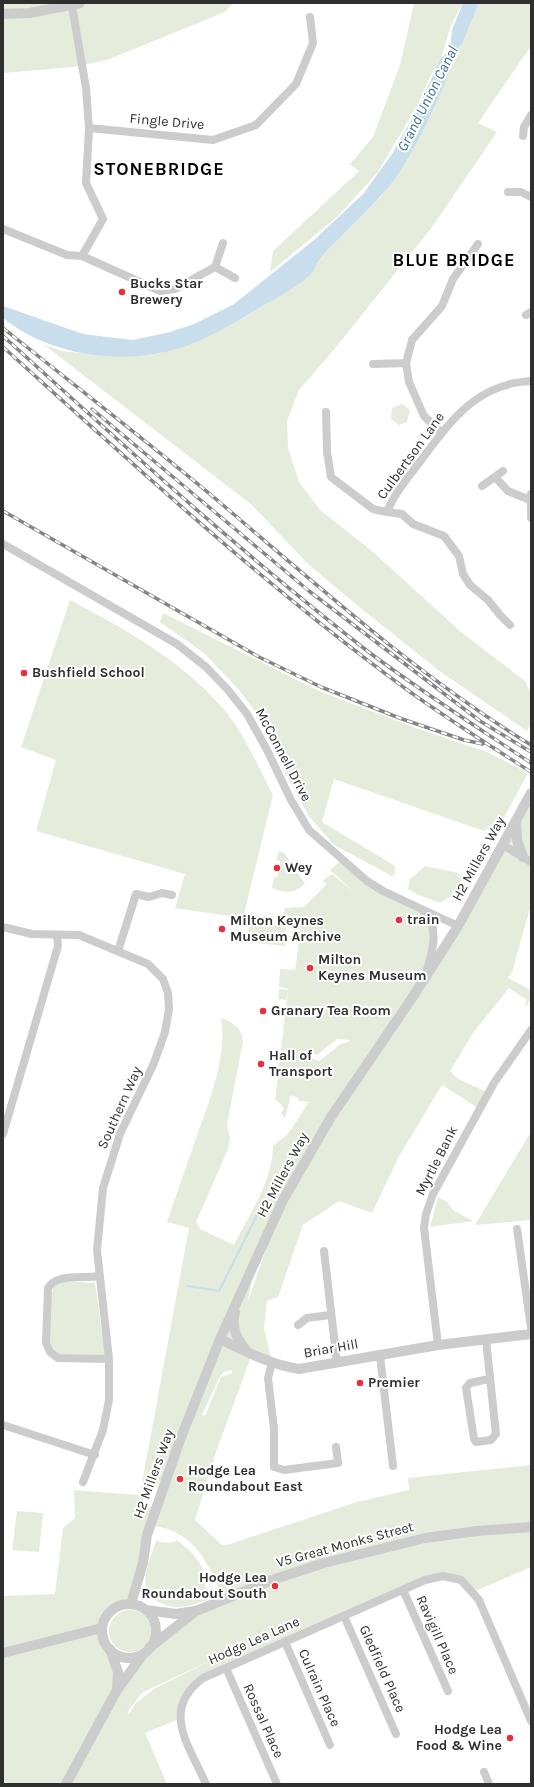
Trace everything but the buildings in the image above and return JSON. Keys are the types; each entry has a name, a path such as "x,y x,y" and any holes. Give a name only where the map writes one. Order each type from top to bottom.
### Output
{"street":[{"path":"3,14 30,13 76,4 86,86 89,128 86,183 103,219 82,256"},
{"name":"Fingle Drive","path":"89,128 214,140 256,125 296,84 313,43 310,17"},
{"path":"523,136 524,127 531,115"},
{"path":"508,192 521,192 531,197"},
{"path":"3,229 68,255 82,256 160,291 175,289 215,267 223,243"},
{"path":"442,432 424,416 409,382 406,363 412,340 442,306 453,279 478,244"},
{"path":"215,267 235,278"},
{"path":"372,364 406,363"},
{"name":"Culbertson Lane","path":"326,412 327,452 331,477 373,509 386,512 392,499 442,432 459,412 484,394 507,385 531,381"},
{"path":"482,486 496,478 503,470"},
{"path":"496,478 508,491 530,497 531,518"},
{"path":"386,512 402,514 413,524 444,536 459,556 463,574 470,585 488,600 510,625"},
{"name":"McConnell Drive","path":"3,544 177,644 206,667 228,690 247,714 266,748 291,800 309,830 367,881 383,891 418,906 458,926"},
{"name":"H2 Millers Way","path":"131,1604 143,1563 147,1535 180,1440 238,1296 283,1200 321,1134 424,980 458,926 531,793"},
{"path":"516,820 517,840 527,860"},
{"path":"503,845 527,860"},
{"path":"118,951 136,894 149,897 162,892 172,895"},
{"path":"418,906 427,915 433,930 432,948 424,980"},
{"name":"Southern Way","path":"3,926 32,934 78,935 118,951 148,964 163,979 168,993 169,1009 165,1032 154,1063 120,1134 103,1188 97,1250 98,1276 109,1359 109,1400 103,1430 84,1482"},
{"path":"3,1134 58,946 57,935"},
{"name":"Myrtle Bank","path":"438,1345 424,1228 426,1214 433,1194 494,1083 531,1030"},
{"path":"517,1229 531,1328"},
{"path":"324,1251 336,1363"},
{"path":"98,1276 86,1278 61,1278 51,1283 48,1288 46,1343 50,1352 58,1358 109,1359"},
{"path":"238,1296 232,1322 235,1335 247,1352"},
{"path":"298,1325 307,1318 330,1315"},
{"name":"Briar Hill","path":"220,1339 272,1362 286,1367 299,1369 438,1345 531,1334"},
{"path":"486,1340 496,1434 492,1440 476,1442 466,1388 470,1383 490,1379"},
{"name":"Briar Hill","path":"380,1356 393,1466"},
{"path":"272,1362 268,1378 274,1429 274,1466 284,1470 338,1463 336,1447"},
{"path":"3,1425 95,1455"},
{"name":"V5 Great Monks Street","path":"147,1650 196,1611 238,1593 324,1562 425,1538 477,1531 531,1527"},
{"name":"Hodge Lea Lane","path":"206,1784 179,1719 186,1693 193,1686 203,1678 425,1580 443,1576 460,1580 473,1592 478,1600 528,1705 531,1721"},
{"name":"Ravigill Place","path":"403,1590 448,1691"},
{"path":"66,1784 117,1690 155,1637 155,1625 146,1610 131,1604 119,1606 111,1611 106,1616 102,1628 103,1638 110,1649 118,1672 117,1690"},
{"name":"V5 Great Monks Street","path":"146,1610 176,1614 196,1611"},
{"name":"Gledfield Place","path":"344,1616 396,1734"},
{"path":"3,1654 102,1628"},
{"name":"Culrain Place","path":"285,1642 330,1745"},
{"path":"110,1649 124,1657 136,1656 147,1650"},
{"name":"Rossal Place","path":"226,1668 277,1784"},
{"path":"484,1772 489,1784"}],"green space":[{"path":"3,3 233,3 225,12 107,60 73,67 3,73"},
{"path":"414,3 463,3 451,25 440,62 431,75 418,104 378,172 338,216 270,272 273,251 359,171 350,164 373,137 400,65"},
{"path":"479,3 531,3 531,46 478,123 497,132 432,227 337,346 299,390 287,421 288,448 299,482 320,510 372,551 461,632 525,681 531,694 531,723 527,731 438,670 307,563 252,505 43,344 62,351 108,356 162,353 242,319 307,278 324,254 380,198 401,170 413,149 447,78 452,62 452,56 463,42"},
{"path":"402,404 410,410 407,422 399,425 391,419 392,408"},
{"path":"70,600 130,633 186,673 228,714 249,748 273,795 243,918 175,908 185,874 36,831 56,760 21,747"},
{"path":"163,613 319,691 413,727 487,752 528,773 500,825 491,826 484,831 334,779 322,822 395,866 395,874 392,876 334,845 308,815 282,767 262,721 240,691 204,653 160,622"},
{"path":"531,794 531,905 512,972 508,978 531,990 531,999 527,1004 531,1008 525,1004 527,1000 509,988 473,1033 450,1071 458,1079 487,1092 478,1108 442,1085 398,1158 372,1213 339,1201 303,1225 278,1297 267,1301 264,1328 272,1362 252,1354 216,1452 195,1520 222,1545 227,1545 357,1502 409,1490 408,1478 531,1465 531,1567 473,1592 460,1580 443,1576 193,1686 179,1719 145,1733 167,1784 3,1784 3,1596 55,1594 63,1528 75,1518 74,1490 137,1495 144,1498 143,1502 139,1504 157,1508 167,1478 159,1482 148,1498 141,1488 189,1228 167,1222 216,1080 222,1048 221,1018 230,1022 239,1029 243,1041 227,1125 230,1138 228,1149 196,1222 200,1229 234,1245 259,1197 269,1173 273,1146 288,1134 309,1102 299,1101 298,1098 291,1095 285,1118 281,1113 284,1109 281,1104 275,1100 288,991 286,1000 278,999 279,989 288,990 279,987 280,969 295,970 301,930 282,924 285,908 304,907 326,885 323,880 332,874 355,893 330,870 341,860 367,881 418,906 433,930 424,977","holes":["337,1039 350,1040 341,1044 319,1061 308,1056 310,1052 317,1055","281,1206 247,1304 252,1281 223,1334","232,1370 232,1373 221,1377 205,1416 202,1415 220,1376 224,1372","152,1525 173,1531 191,1543 210,1569 223,1599 159,1638 153,1650 117,1684 110,1651 104,1639 102,1630 105,1618 113,1610 131,1604","212,1660 154,1689 136,1703 129,1714 127,1712 143,1692"]},
{"path":"279,851 284,853 305,884 290,892 272,888 274,878 278,876 280,861 276,860"},
{"path":"425,866 458,873 462,879 451,896 440,903 408,889 410,879"},
{"path":"250,921 286,928 285,946 247,942"},
{"path":"531,1132 531,1220 475,1225"},
{"path":"438,1197 447,1202 453,1210 473,1221 430,1227"},
{"path":"61,1281 95,1283 105,1355 56,1354 51,1347 51,1296 54,1286"},
{"path":"17,1511 43,1513 39,1552 12,1550"},
{"path":"177,1540 192,1553 203,1568 208,1580 204,1581 208,1600 187,1606 175,1607 162,1604 151,1597 147,1592 145,1583 147,1571 156,1541 169,1543"},
{"path":"126,1610 134,1610 145,1616 151,1627 151,1635 145,1646 134,1652 126,1652 115,1646 109,1635 109,1627 115,1616"}],"water":[{"name":"Grand Union Canal","path":"463,3 479,3 463,42 454,54 447,78 437,101 408,159 380,197 325,253 308,277 297,285 235,323 198,341 166,352 142,356 117,357 92,355 68,350 23,332 3,318 3,306 83,334 133,340 170,332 194,324 234,304 314,240 364,193 392,154 417,110 441,58 450,50 452,30"}],"waterway":[{"path":"188,1286 219,1291 264,1201"}],"railway":[{"path":"3,328 191,478 331,597 408,659 489,718 531,745"},
{"path":"3,336 183,498 275,577 370,653 410,682 531,763"},
{"path":"3,347 200,523 302,608 406,689 452,721 531,772"},
{"path":"92,409 309,591 480,721 531,752"},
{"path":"3,511 259,657 321,687 402,719 464,740 483,744"}],"place":[{"name":"Bucks Star Brewery","path":"122,292"},
{"name":"Bushfield School","path":"24,673"},
{"name":"Wey","path":"277,868"},
{"name":"train","path":"399,920"},
{"name":"Milton Keynes Museum Archive","path":"222,929"},
{"name":"Milton Keynes Museum","path":"310,968"},
{"name":"Granary Tea Room","path":"263,1011"},
{"name":"Hall of Transport","path":"261,1064"},
{"name":"Premier","path":"360,1383"},
{"name":"Hodge Lea Roundabout East","path":"180,1479"},
{"name":"Hodge Lea Roundabout South","path":"275,1586"},
{"name":"Hodge Lea Food & Wine","path":"510,1738"}],"district":[{"name":"STONEBRIDGE","path":"159,170"},
{"name":"BLUE BRIDGE","path":"454,261"}]}
